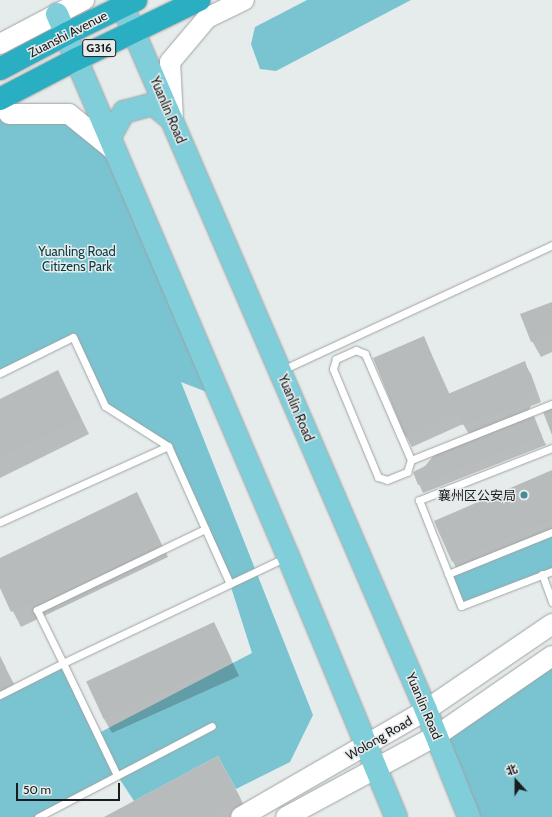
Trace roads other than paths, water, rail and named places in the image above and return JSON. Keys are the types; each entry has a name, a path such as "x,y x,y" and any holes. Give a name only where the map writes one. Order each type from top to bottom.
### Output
{"highway":[{"name":"Zuanshi Avenue","path":"3,111 50,73 199,0"},
{"name":"Zuanshi Avenue","path":"0,69 126,2"}],"main road":[{"path":"8,40 84,0"},
{"path":"164,17 237,0"},
{"path":"173,121 170,62 207,18 244,0"},
{"name":"Yuanlin Road","path":"126,2 134,32 426,710 468,817"},
{"path":"57,14 57,38 77,59 288,556 396,817"},
{"path":"8,40 57,38"},
{"path":"113,145 124,112 154,104 173,121"},
{"path":"3,111 69,114 113,145"},
{"name":"Wolong Road","path":"241,817 426,710 552,624"},
{"name":"Wolong Road","path":"286,817 436,736 552,656"}],"lane":[{"path":"280,371 552,245"},
{"path":"0,373 73,337 105,406 168,446 230,584"},
{"path":"338,344 344,356"},
{"path":"412,460 365,354 356,350 336,359 333,369 378,477 387,480 407,472 412,460 552,404"},
{"path":"0,522 168,446"},
{"path":"552,448 419,500 461,606 552,570"},
{"path":"117,775 37,610 205,529"},
{"path":"448,574 552,532"},
{"path":"0,695 63,663 288,556"},
{"path":"542,574 552,602"},
{"path":"38,817 212,726"}],"place":[{"name":"襄州区公安局","path":"524,495"}],"park label":[{"name":"Yuanling Road Citizens Park","path":"77,260"}]}
